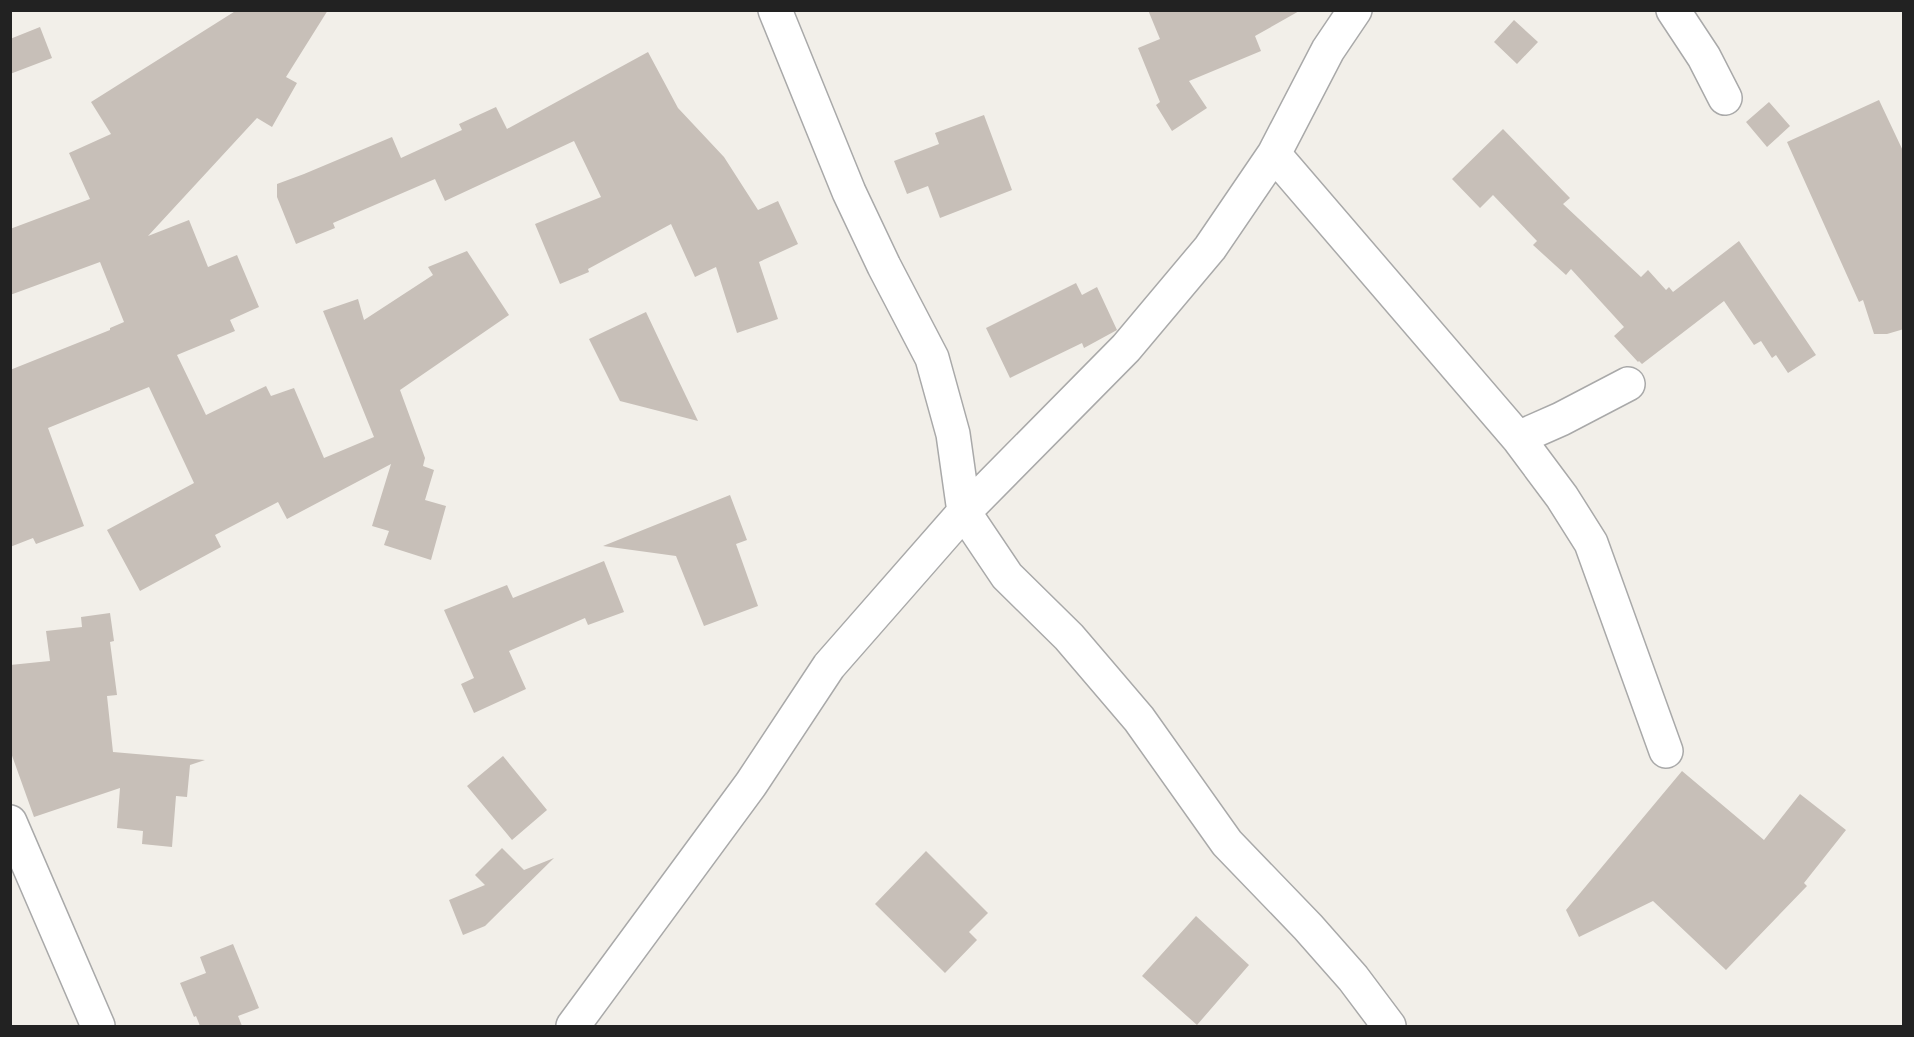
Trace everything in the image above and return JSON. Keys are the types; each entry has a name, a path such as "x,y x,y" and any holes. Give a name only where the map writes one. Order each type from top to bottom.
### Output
{"street":[{"path":"775,10 849,192 932,358 953,434 964,512 1007,576 1070,637 1139,719 1227,843 1308,927 1353,978 1389,1026"},
{"path":"573,1026 751,784 829,666 964,512 1126,348 1210,248 1274,154 1328,50 1355,10"},
{"path":"1673,10 1704,57 1725,98"},
{"path":"1274,154 1518,438 1562,497 1591,543 1666,751"},
{"path":"1518,438 1561,419 1628,384"},
{"path":"10,822 98,1026"}],"building":[{"path":"237,10 328,10 286,77 297,83 272,127 257,118 148,236 189,220 208,267 237,255 259,307 230,320 235,331 177,355 206,415 266,386 271,396 294,388 324,458 374,437 323,311 358,299 364,320 433,275 428,267 467,251 509,315 400,390 425,458 423,466 434,470 425,500 446,506 431,560 384,545 389,531 372,526 391,464 287,519 278,502 215,535 221,547 140,591 107,530 194,483 149,387 48,428 84,526 36,544 33,538 10,547 10,370 110,330 124,322 100,262 10,295 10,229 90,199 69,153 111,134 91,102"},
{"path":"1148,10 1301,10 1255,36 1261,51 1189,81 1207,108 1172,131 1156,105 1160,102 1138,48 1160,39"},
{"path":"1514,20 1538,42 1517,64 1494,42"},
{"path":"40,27 52,58 10,74 10,39"},
{"path":"648,52 678,108 724,157 758,210 778,201 798,244 759,262 778,319 737,333 716,267 695,277 671,224 588,269 589,272 560,284 535,224 601,197 574,141 445,201 435,179 333,223 335,228 296,244 277,197 277,184 392,137 401,158 462,130 459,124 496,107 507,129"},
{"path":"1879,100 1904,153 1904,329 1887,334 1874,334 1863,300 1859,302 1787,142"},
{"path":"1769,102 1790,126 1767,147 1746,122"},
{"path":"984,115 1012,190 940,218 928,186 907,194 894,161 939,144 935,133"},
{"path":"1503,129 1570,198 1563,204 1641,277 1648,270 1666,290 1669,287 1673,292 1739,241 1816,355 1788,373 1776,355 1772,358 1761,341 1754,345 1724,301 1642,364 1638,362 1614,336 1624,327 1571,269 1566,275 1533,245 1537,241 1493,195 1480,208 1452,179"},
{"path":"1076,283 1082,295 1097,287 1117,330 1084,348 1082,343 1010,378 986,328"},
{"path":"646,312 698,421 620,401 589,339"},
{"path":"730,495 747,540 736,544 758,606 704,626 676,556 603,546"},
{"path":"604,561 624,612 588,625 585,618 509,651 526,689 474,713 461,684 474,678 444,610 507,585 513,598"},
{"path":"110,613 114,641 110,642 117,695 107,696 113,752 205,760 190,765 187,797 176,796 172,847 142,844 143,831 117,828 120,788 34,817 10,750 10,665 50,661 46,631 82,627 81,617"},
{"path":"503,756 547,810 512,840 467,786"},
{"path":"1682,771 1764,840 1800,794 1846,830 1804,883 1807,886 1726,970 1653,901 1579,937 1566,910"},
{"path":"502,848 524,870 554,858 485,926 463,935 449,900 485,885 475,875"},
{"path":"926,851 988,913 969,932 977,940 945,973 875,904"},
{"path":"1196,916 1249,965 1197,1025 1142,976"},
{"path":"233,944 259,1008 238,1016 242,1026 200,1026 180,983 206,973 200,957"}]}
